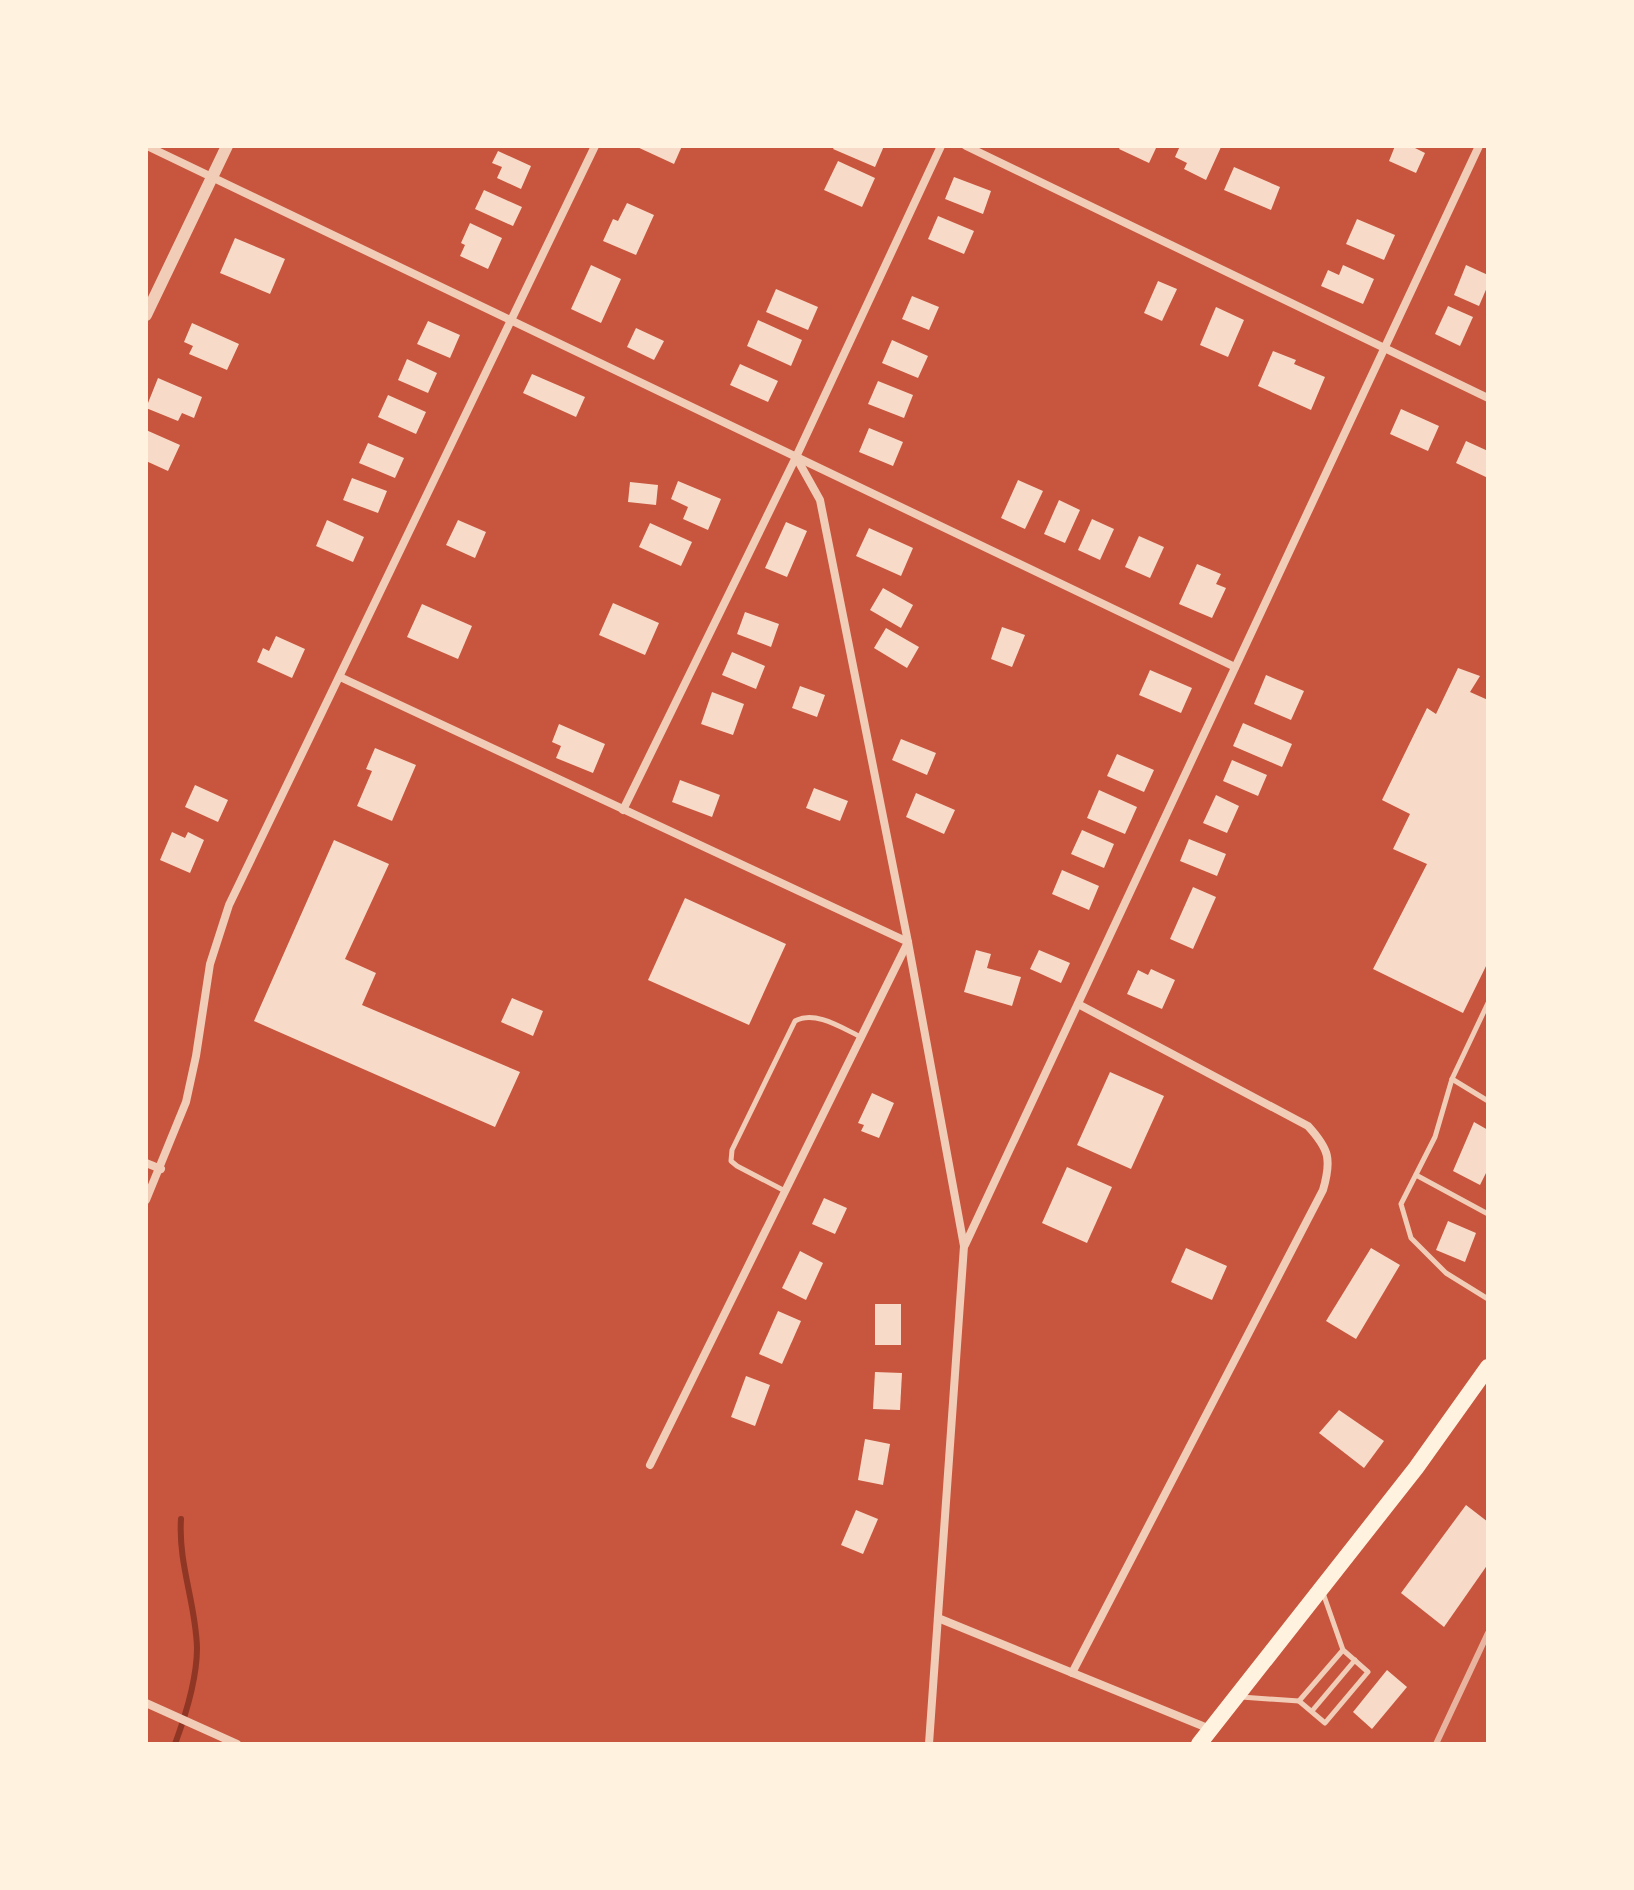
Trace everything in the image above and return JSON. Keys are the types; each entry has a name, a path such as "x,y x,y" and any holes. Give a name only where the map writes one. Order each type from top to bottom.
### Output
{"main road":[{"path":"1199,1744 1416,1468 1488,1367"}],"street":[{"path":"147,146 1235,667"},
{"path":"146,315 227,146"},
{"path":"146,1200 186,1102 210,964 229,905 595,146"},
{"path":"623,810 796,457 941,146"},
{"path":"966,146 1488,398"},
{"path":"964,1246 1479,146"},
{"path":"796,457 820,500 908,942 964,1246 929,1744"},
{"path":"340,677 908,942"},
{"path":"650,1465 908,942"},
{"path":"1072,1673 1323,1190 1330,1167 1324,1144 1308,1126 1078,1004"},
{"path":"146,1163 161,1169"},
{"path":"938,1618 1211,1730"},
{"path":"146,1703 237,1744"}],"lane":[{"path":"1488,1003 1452,1079 1435,1137 1401,1204 1411,1238 1446,1273 1488,1299"},
{"path":"785,1191 731,1161 732,1150 795,1021 803,1016 815,1017 861,1037"},
{"path":"1452,1079 1488,1101"},
{"path":"1416,1175 1488,1214"},
{"path":"1236,1697 1299,1701 1325,1723 1368,1672 1343,1650 1322,1588"},
{"path":"1299,1701 1343,1650"},
{"path":"1312,1711 1355,1660"}],"building":[{"path":"635,146 682,146 674,164"},
{"path":"835,146 884,146 875,167 833,149"},
{"path":"1121,146 1157,146 1149,163 1119,149"},
{"path":"1180,146 1221,147 1206,180 1184,169 1187,163 1175,157"},
{"path":"1395,146 1411,146 1425,153 1416,173 1389,161"},
{"path":"498,151 531,166 521,189 497,178 502,167 492,163"},
{"path":"838,161 875,178 862,207 824,190"},
{"path":"1234,167 1280,187 1271,210 1224,190"},
{"path":"954,177 991,191 983,214 945,199"},
{"path":"484,190 522,207 513,226 475,209"},
{"path":"627,203 654,215 636,255 603,241 613,219 618,221"},
{"path":"938,216 974,231 964,254 928,239"},
{"path":"1357,219 1395,235 1384,260 1346,244"},
{"path":"470,223 502,238 488,269 460,256 465,245 461,243"},
{"path":"235,238 285,259 270,294 220,273"},
{"path":"591,265 621,279 601,323 571,309"},
{"path":"1343,265 1374,279 1363,304 1321,286 1328,270 1339,275"},
{"path":"1466,265 1488,275 1488,285 1479,306 1454,295"},
{"path":"1158,281 1177,289 1162,321 1144,313"},
{"path":"776,289 818,307 808,330 766,312"},
{"path":"912,296 939,307 929,330 902,319"},
{"path":"1448,306 1473,317 1460,346 1435,334"},
{"path":"1216,307 1244,320 1228,357 1200,345"},
{"path":"758,320 802,340 791,366 747,346"},
{"path":"428,321 460,335 450,358 417,344"},
{"path":"192,323 239,344 227,370 189,354 193,346 184,342"},
{"path":"636,328 664,341 654,360 627,347"},
{"path":"892,340 928,356 918,378 882,363"},
{"path":"1273,351 1325,377 1311,410 1258,386"},
{"path":"407,359 437,373 428,393 398,380"},
{"path":"740,364 778,381 768,402 730,385"},
{"path":"532,374 585,397 576,417 523,393"},
{"path":"158,378 202,397 194,418 182,413 178,421 146,408"},
{"path":"878,381 913,395 904,418 868,404"},
{"path":"388,395 426,412 416,434 378,417"},
{"path":"1401,409 1439,426 1428,451 1390,434"},
{"path":"869,428 903,442 893,466 859,452"},
{"path":"146,430 180,445 168,471 146,461"},
{"path":"1466,441 1488,451 1488,478 1456,463"},
{"path":"368,443 404,458 395,478 359,463"},
{"path":"352,478 387,491 378,513 343,500"},
{"path":"1018,480 1043,491 1025,529 1001,518"},
{"path":"678,481 721,499 708,530 683,519 688,507 671,499"},
{"path":"630,482 658,485 656,505 628,502"},
{"path":"1059,500 1080,510 1065,543 1044,534"},
{"path":"1092,519 1114,529 1100,560 1078,550"},
{"path":"327,520 364,537 353,562 316,546"},
{"path":"458,520 486,532 475,558 446,545"},
{"path":"786,522 807,531 787,577 765,568"},
{"path":"650,523 692,542 681,566 639,547"},
{"path":"869,528 913,548 901,576 856,556"},
{"path":"1139,536 1164,547 1150,578 1125,567"},
{"path":"1197,564 1221,574 1216,584 1226,588 1212,618 1179,604"},
{"path":"883,588 913,605 901,628 870,610"},
{"path":"613,603 659,623 645,655 599,635"},
{"path":"422,604 472,626 458,659 407,637"},
{"path":"745,612 779,624 771,647 737,634"},
{"path":"1002,627 1025,635 1012,667 991,659"},
{"path":"886,628 919,647 907,668 874,648"},
{"path":"276,636 305,649 292,678 257,662 263,648 269,651"},
{"path":"732,652 765,666 756,689 722,675"},
{"path":"1458,668 1480,676 1470,692 1488,700 1488,962 1463,1013 1373,969 1427,864 1393,849 1410,814 1382,800 1427,708 1436,714"},
{"path":"1150,670 1192,688 1181,713 1139,695"},
{"path":"1266,675 1304,691 1291,720 1254,704"},
{"path":"800,686 825,695 817,717 792,708"},
{"path":"712,692 744,704 733,735 701,724"},
{"path":"1243,723 1292,744 1282,767 1233,746"},
{"path":"559,724 605,744 593,773 556,758 561,746 552,742"},
{"path":"901,739 936,753 927,775 892,760"},
{"path":"375,748 416,765 392,821 357,806 372,771 366,769"},
{"path":"1117,754 1154,770 1144,792 1107,776"},
{"path":"1232,760 1267,775 1258,796 1223,781"},
{"path":"680,780 720,795 712,817 672,802"},
{"path":"195,785 228,800 218,822 185,807"},
{"path":"814,788 848,801 840,821 806,808"},
{"path":"1099,790 1137,807 1125,834 1087,818"},
{"path":"916,793 955,810 944,834 906,817"},
{"path":"1216,795 1239,806 1227,833 1203,823"},
{"path":"1082,830 1114,844 1104,868 1071,854"},
{"path":"172,832 185,838 188,832 204,840 190,873 160,860"},
{"path":"1189,839 1226,854 1217,876 1180,861"},
{"path":"334,840 389,864 345,959 376,973 362,1005 520,1072 495,1127 254,1021"},
{"path":"1062,870 1099,886 1089,910 1052,894"},
{"path":"1193,887 1216,897 1193,949 1170,939"},
{"path":"685,898 786,944 749,1025 648,980"},
{"path":"976,950 991,954 987,968 1021,977 1012,1006 964,992"},
{"path":"1039,950 1070,963 1061,983 1030,969"},
{"path":"1151,969 1175,980 1162,1009 1127,994 1138,970 1148,975"},
{"path":"512,998 543,1011 533,1036 501,1022"},
{"path":"1110,1072 1164,1096 1131,1169 1077,1145"},
{"path":"872,1093 894,1103 879,1138 861,1131 864,1125 858,1123"},
{"path":"1474,1122 1488,1130 1488,1169 1480,1185 1453,1171"},
{"path":"1067,1167 1112,1187 1087,1243 1042,1223"},
{"path":"824,1198 847,1208 835,1234 812,1224"},
{"path":"1448,1221 1476,1233 1465,1262 1436,1250"},
{"path":"1186,1248 1227,1266 1212,1300 1171,1282"},
{"path":"1371,1248 1400,1265 1356,1339 1326,1321"},
{"path":"800,1251 823,1263 806,1300 782,1288"},
{"path":"875,1304 901,1304 901,1345 875,1345"},
{"path":"778,1311 801,1321 782,1364 759,1354"},
{"path":"875,1372 902,1373 900,1410 873,1409"},
{"path":"746,1376 770,1385 755,1426 731,1417"},
{"path":"1339,1410 1384,1441 1364,1468 1319,1433"},
{"path":"865,1439 890,1444 883,1485 858,1480"},
{"path":"1466,1505 1488,1522 1488,1564 1444,1627 1401,1593"},
{"path":"856,1510 878,1519 863,1554 841,1545"},
{"path":"1387,1670 1407,1687 1372,1729 1353,1712"}],"waterway":[{"path":"175,1744 193,1684 197,1648 182,1552 181,1519"}],"railway":[{"path":"1436,1744 1488,1633"}]}
